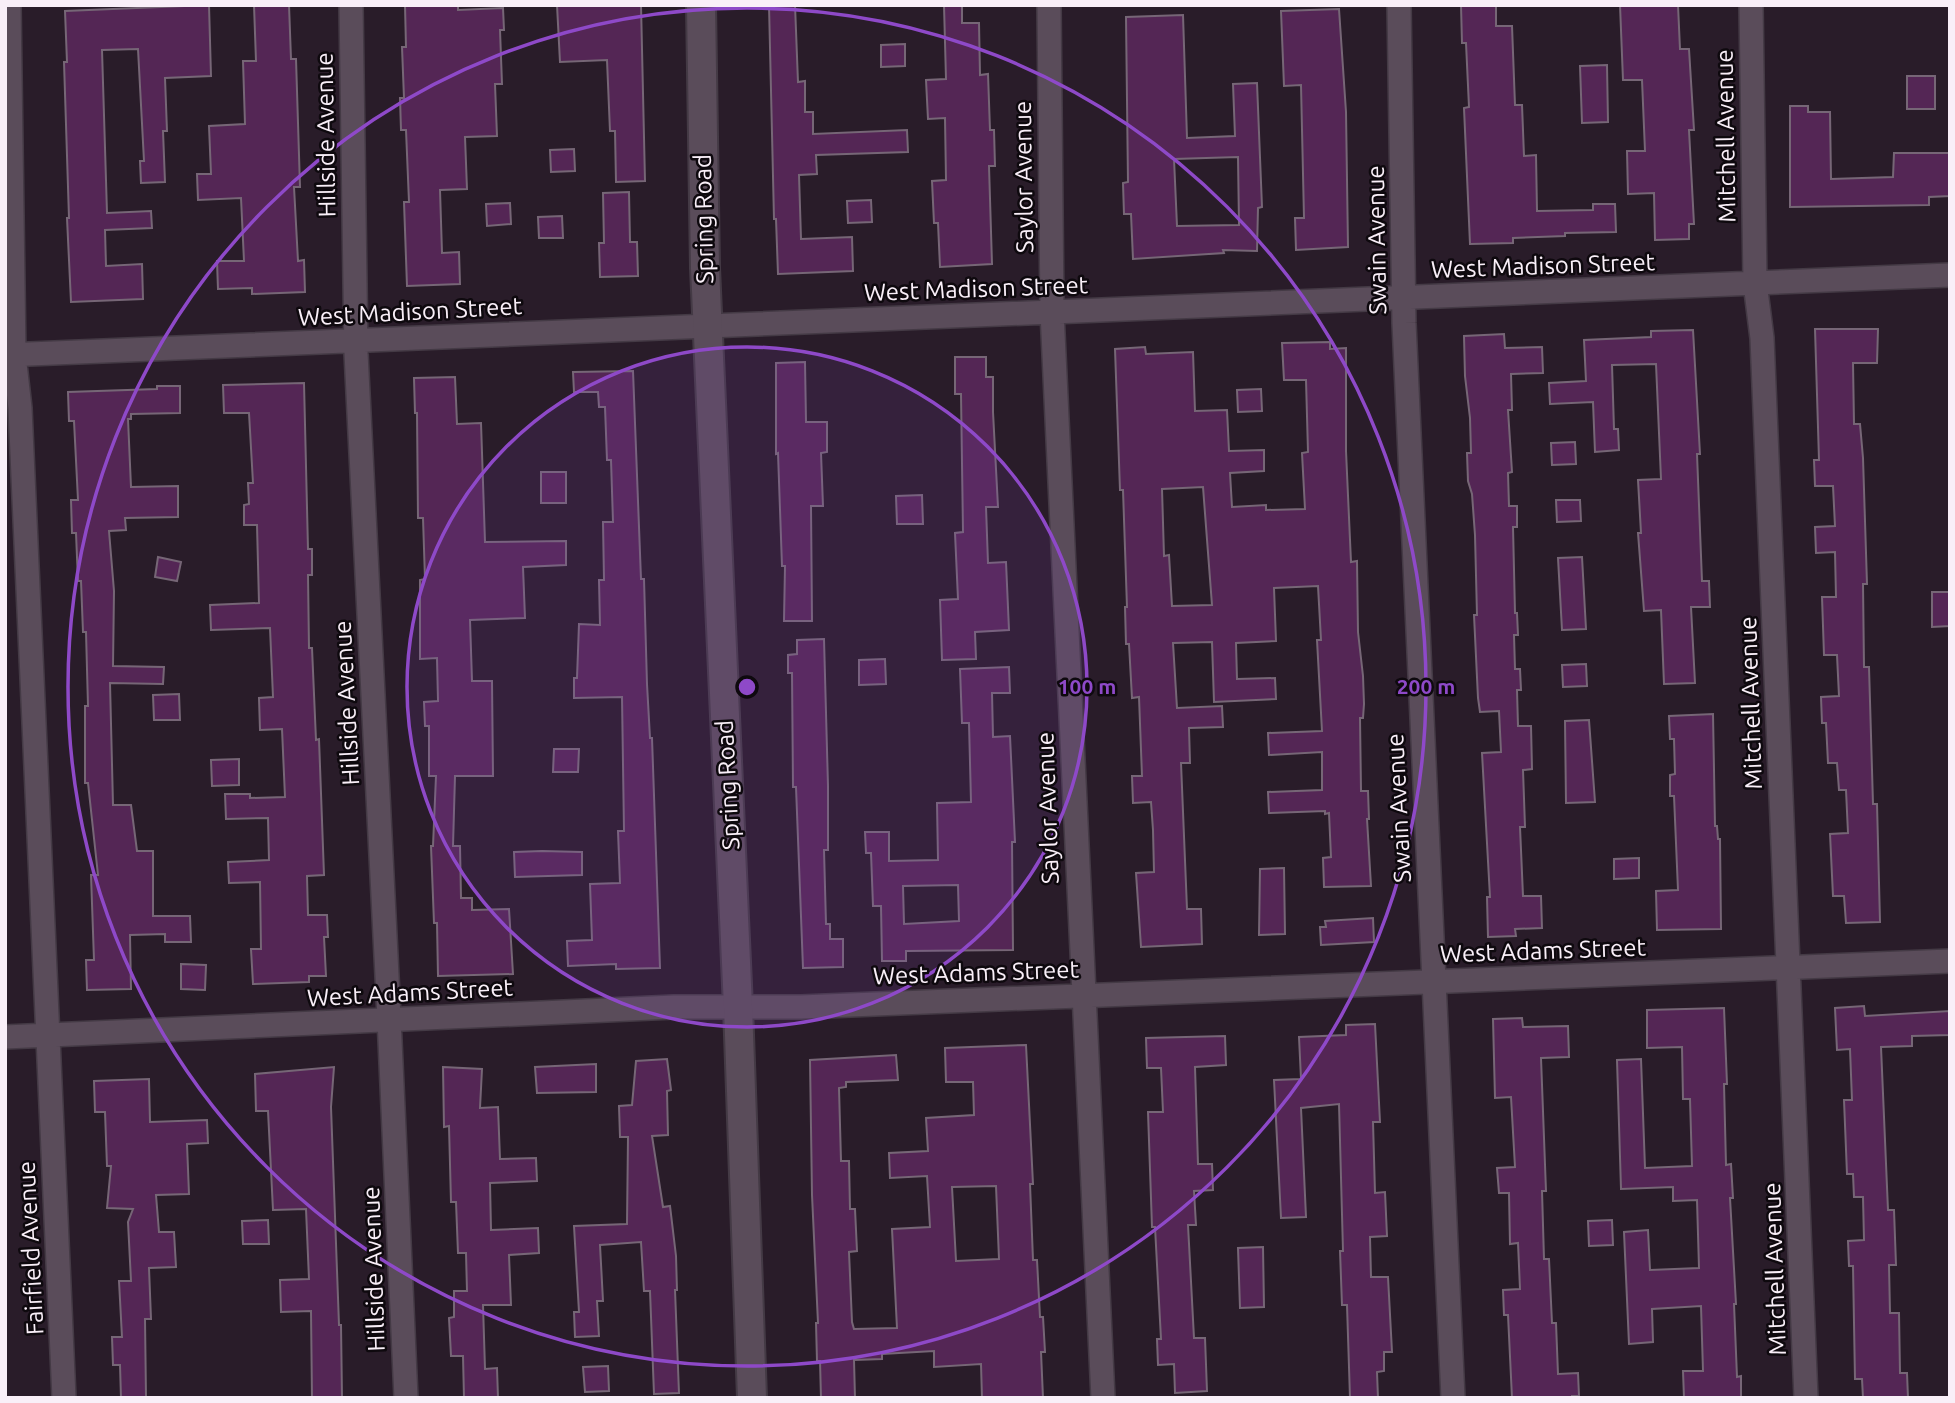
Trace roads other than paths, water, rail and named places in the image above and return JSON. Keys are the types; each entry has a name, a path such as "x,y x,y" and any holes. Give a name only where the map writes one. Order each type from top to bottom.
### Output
{"street":[{"name":"Fairfield Avenue","path":"9,5 10,355 20,408 64,1398"},
{"name":"Hillside Avenue","path":"351,5 356,341 406,1398"},
{"name":"Spring Road","path":"701,5 704,254 738,1007 752,1398"},
{"name":"Saylor Avenue","path":"1049,5 1052,312 1103,1398"},
{"name":"Swain Avenue","path":"1399,5 1404,298 1453,1398"},
{"name":"Mitchell Avenue","path":"1751,5 1755,283 1762,338 1806,1398"},
{"name":"West Madison Street","path":"10,355 1950,275"},
{"name":"West Adams Street","path":"5,1037 674,1007 1083,995 1950,961"}]}
